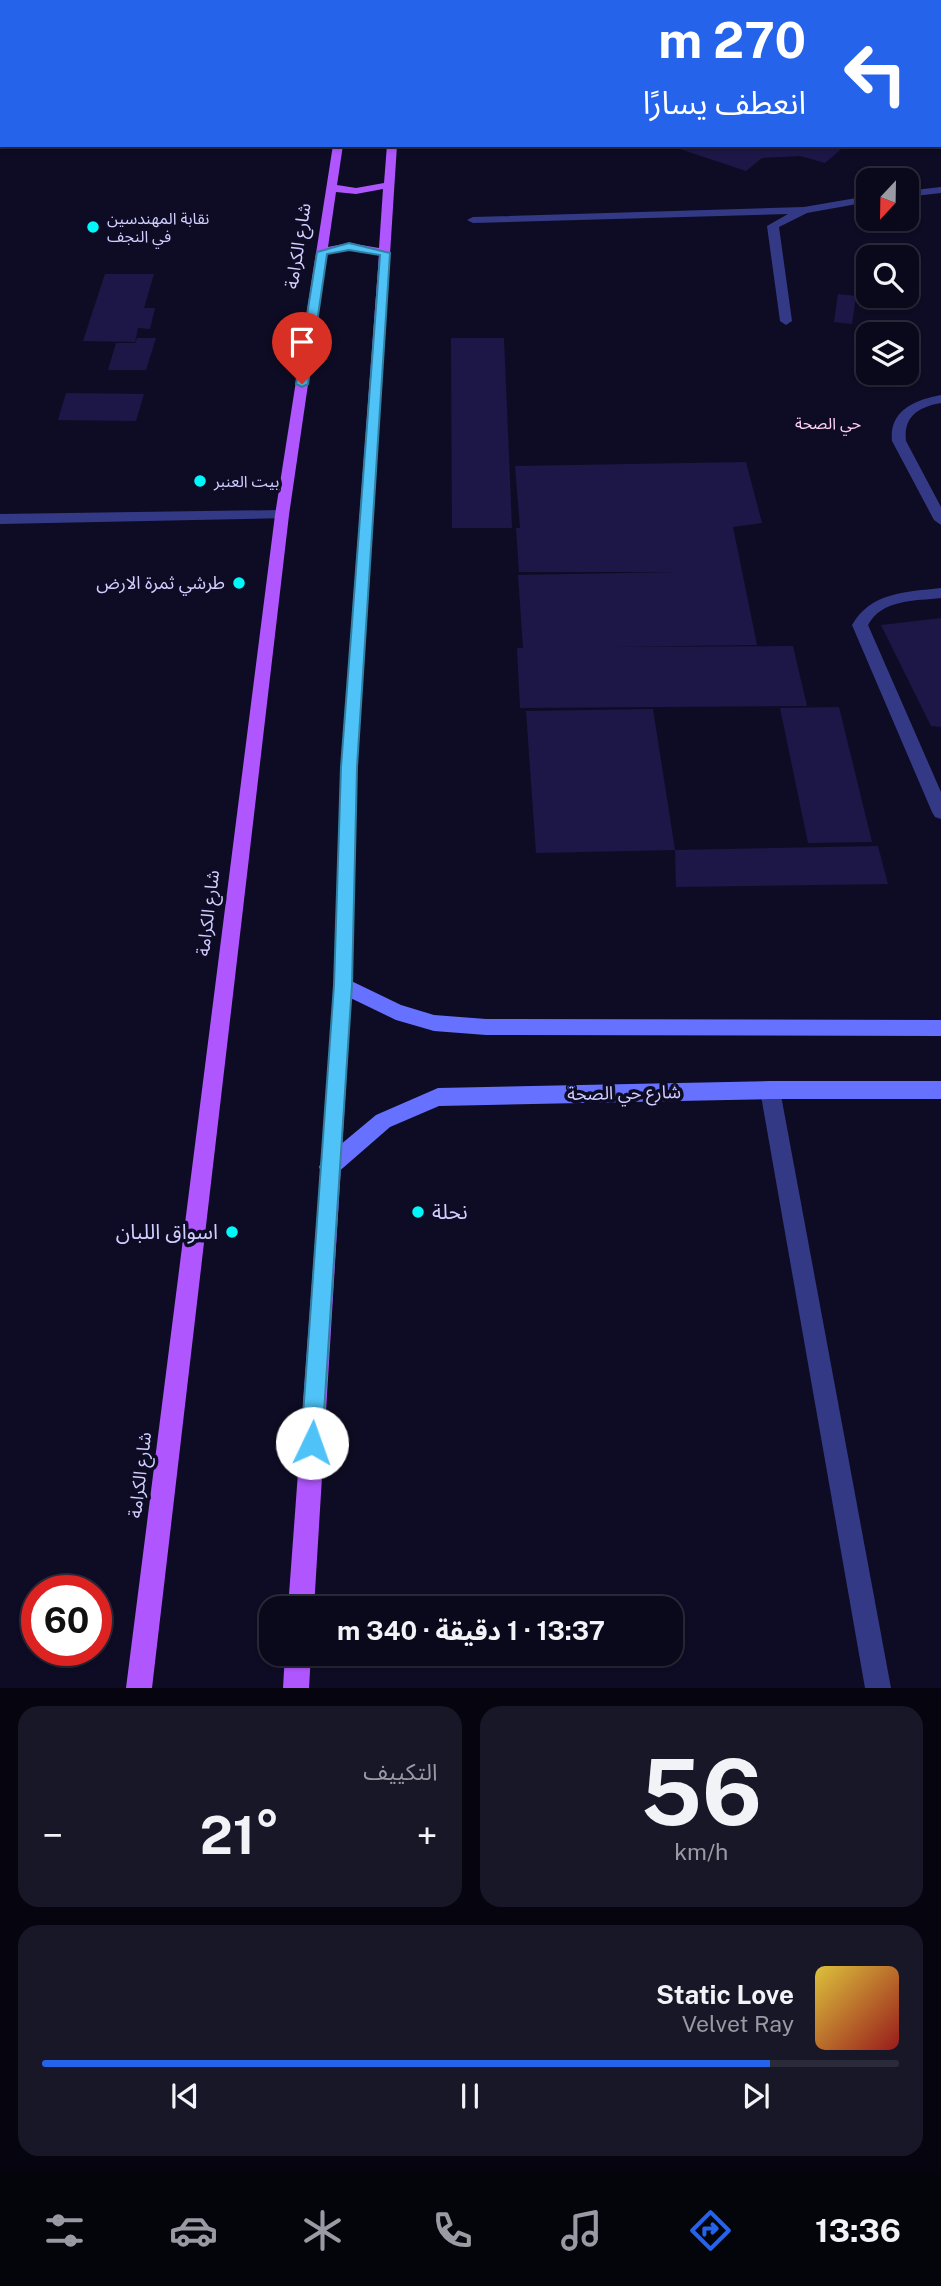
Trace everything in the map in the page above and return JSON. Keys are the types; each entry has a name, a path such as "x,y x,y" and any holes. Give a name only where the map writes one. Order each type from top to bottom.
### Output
{"main road":[{"name":"شارع الكرامة","path":"139,1688 282,515 338,147"},
{"path":"302,1596 328,1167 343,985 349,767 392,147"},
{"path":"332,188 356,191 390,185"},
{"path":"322,252 349,246 385,253"},
{"path":"343,985 396,1012 434,1023 486,1027 941,1028"},
{"name":"شارع حي الصحة","path":"328,1167 383,1121 439,1097 770,1090 941,1090"},
{"path":"296,1688 297,1666"}],"street":[{"path":"919,193 941,190"},
{"path":"473,220 804,209 856,200"},
{"path":"786,321 773,226 804,209"},
{"path":"941,399 925,402 904,414 897,431 899,441 941,520"},
{"path":"0,519 282,515"},
{"path":"941,593 886,601 864,615 860,625 941,812"},
{"path":"922,768 941,767"},
{"path":"770,1090 878,1688"}],"building":[{"path":"674,147 844,147 825,163 800,156 762,158 746,171"},
{"path":"105,274 154,274 144,308 155,308 150,329 138,328 135,342 83,341"},
{"path":"838,294 856,296 852,324 834,322"},
{"path":"137,338 156,338 146,370 108,370 116,343 135,343"},
{"path":"451,338 504,338 512,528 452,528"},
{"path":"66,393 144,394 136,421 58,420"},
{"path":"746,462 762,523 733,527 757,645 610,647 793,646 807,706 520,708 517,648 523,648 518,575 677,572 519,572 516,528 520,528 515,466"},
{"path":"941,618 941,727 931,726 881,625"},
{"path":"839,707 872,842 808,843 780,708"},
{"path":"653,709 675,850 536,853 526,711"},
{"path":"878,846 888,884 676,887 675,850"}],"place":[{"name":"نقابة المهندسين في النجف","path":"93,227"},
{"name":"بيت العنبر","path":"200,481"},
{"name":"طرشي ثمرة الارض","path":"239,583"},
{"name":"نحلة","path":"418,1212"},
{"name":"اسواق اللبان","path":"232,1232"}],"district":[{"name":"حي الصحة","path":"828,423"}],"route":[{"path":"302,384 322,252 349,246 376,249 385,253 349,767 343,985 328,1167 312,1443"}]}
